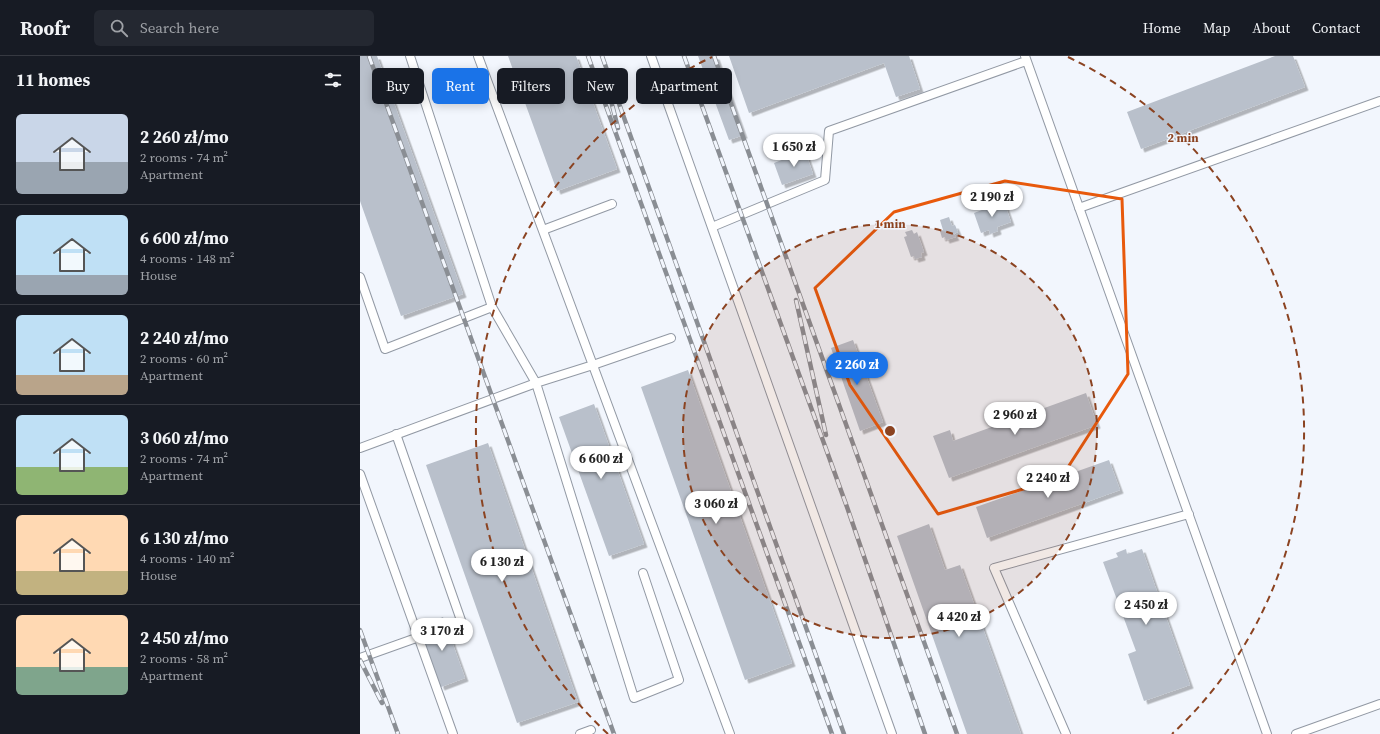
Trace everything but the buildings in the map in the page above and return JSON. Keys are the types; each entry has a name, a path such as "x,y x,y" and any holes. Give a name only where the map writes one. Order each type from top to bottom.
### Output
{"lane":[{"path":"410,56 492,307 536,383 634,698 679,680 643,574"},
{"path":"478,56 730,734"},
{"path":"650,56 892,734"},
{"path":"712,227 826,180 829,132 1025,58 1267,734"},
{"path":"1079,208 1380,101"},
{"path":"543,230 612,204"},
{"path":"360,277 385,349 492,307"},
{"path":"360,448 536,383 671,338"},
{"path":"396,434 463,626"},
{"path":"360,474 454,734"},
{"path":"1066,734 994,568 1189,514"},
{"path":"360,658 419,637"},
{"path":"1296,734 1380,704"},
{"path":"580,734 590,730"}],"highlighted area":[{"path":"1005,181 1122,199 1128,374 1061,478 938,514 850,385 815,288 894,212"}],"railway":[{"path":"369,56 614,734"},
{"path":"588,56 832,734"},
{"path":"602,56 844,734"},
{"path":"684,56 847,507 925,734"},
{"path":"714,56 957,734"},
{"path":"612,104 618,128"},
{"path":"796,300 826,435"},
{"path":"360,630 398,734"},
{"path":"360,660 382,703"}]}
